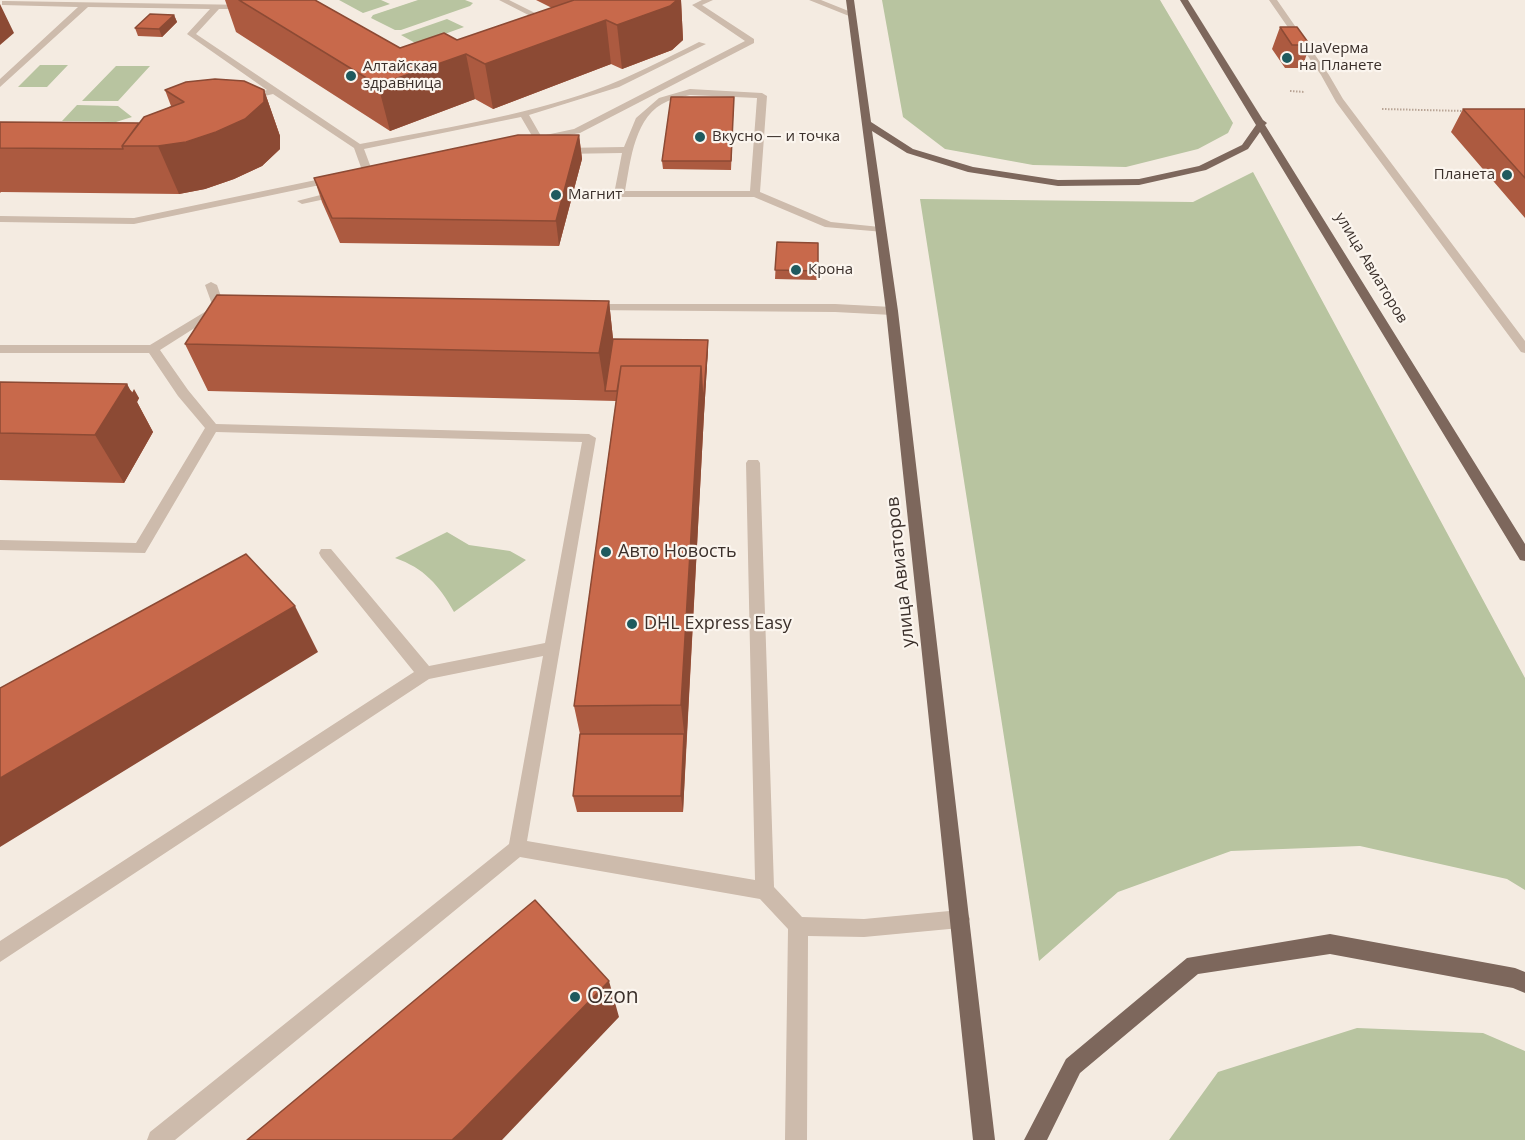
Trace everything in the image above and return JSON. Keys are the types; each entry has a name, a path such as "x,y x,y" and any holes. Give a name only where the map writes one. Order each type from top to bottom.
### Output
{"main road":[{"name":"улица Авиаторов","path":"850,0 892,312 984,1140"},
{"name":"улица Авиаторов","path":"1184,0 1262,123 1525,556"},
{"path":"868,124 910,151 972,170 1058,183 1139,182 1202,168 1245,147 1262,123"},
{"path":"1035,1140 1073,1066 1194,965 1330,944 1515,978 1525,983"}],"street":[{"path":"503,0 554,24 543,28"},
{"path":"526,141 577,131 676,78 752,41 696,5 709,0"},
{"path":"813,0 852,14"},
{"path":"1273,0 1326,75 1339,100 1525,349"},
{"path":"5,2 86,4 150,2 251,7"},
{"path":"0,84 86,4"},
{"path":"216,7 192,34 358,147 368,173"},
{"path":"358,147 523,113 585,96 652,69 702,44"},
{"path":"652,69 676,78"},
{"path":"240,102 273,91"},
{"path":"755,194 762,96 690,92 662,100 639,120 628,150 619,194 755,194 829,225 880,230"},
{"path":"523,113 538,139"},
{"path":"553,151 628,150"},
{"path":"356,175 379,170"},
{"path":"0,219 134,221 345,177"},
{"path":"302,201 348,191"},
{"path":"0,349 153,349 225,308 211,285"},
{"path":"574,308 835,308 892,312"},
{"path":"153,349 183,393 212,428 589,438 517,849 158,1140"},
{"path":"0,545 140,549 212,428"},
{"path":"753,463 765,891"},
{"path":"326,553 425,673"},
{"path":"0,952 425,673 553,648"},
{"path":"517,849 765,891 798,926 796,1140"},
{"path":"798,926 864,928 960,919"}],"path":[{"path":"1290,92 1323,93 1339,100 1388,110 1468,111"}],"green space":[{"path":"339,0 381,0 390,4 363,13"},
{"path":"418,0 465,0 473,3 401,30 395,30 371,18 373,15"},
{"path":"882,0 1160,0 1233,123 1228,133 1198,149 1126,167 1033,165 945,149 903,117"},
{"path":"447,19 464,27 417,44 401,35"},
{"path":"40,65 68,65 47,87 18,87"},
{"path":"116,66 150,66 118,101 82,101"},
{"path":"77,105 118,106 132,117 116,122 62,121"},
{"path":"1253,172 1525,678 1525,890 1507,879 1360,846 1231,851 1118,892 1039,961 920,199 1193,202"},
{"path":"447,532 469,545 510,551 526,560 454,612 430,579 414,567 395,558"},
{"path":"1357,1028 1483,1033 1525,1051 1525,1140 1169,1140 1218,1072"}],"building":[{"path":"239,0 315,0 400,48 444,33 457,40 574,0 677,0 670,6 617,25 606,20 485,64 466,54 378,85"},
{"path":"150,14 174,15 159,29 135,28"},
{"path":"1280,27 1297,27 1310,45 1292,45"},
{"path":"215,79 244,81 264,90 264,102 245,119 186,142 158,146 122,146 144,117 184,102 165,90 186,82"},
{"name":"Вкусно — и точка","path":"671,97 734,97 731,161 662,161"},
{"path":"1463,109 1525,109 1525,178"},
{"path":"0,122 139,123 122,146 123,149 0,148"},
{"path":"518,135 579,135 556,221 332,218 314,178"},
{"name":"Крона","path":"777,242 818,243 818,271 775,270"},
{"path":"217,295 609,301 599,353 185,344"},
{"path":"613,339 708,340 703,405 701,366 621,366 617,391 605,391"},
{"path":"621,366 701,366 681,705 574,706"},
{"path":"0,382 127,384 95,435 0,433"},
{"path":"246,554 295,606 0,778 0,688"},
{"path":"580,734 684,734 681,796 573,796"},
{"path":"535,900 609,981 452,1140 247,1140"}],"place":[{"name":"ШаVерма на Планете","path":"1287,58"},
{"name":"Алтайская здравница","path":"351,76"},
{"name":"Вкусно — и точка","path":"700,137"},
{"name":"Планета","path":"1507,175"},
{"name":"Магнит","path":"556,195"},
{"name":"Крона","path":"796,270"},
{"name":"Авто Новость","path":"606,552"},
{"name":"DHL Express Easy","path":"632,624"},
{"name":"Ozon","path":"575,997"}]}
